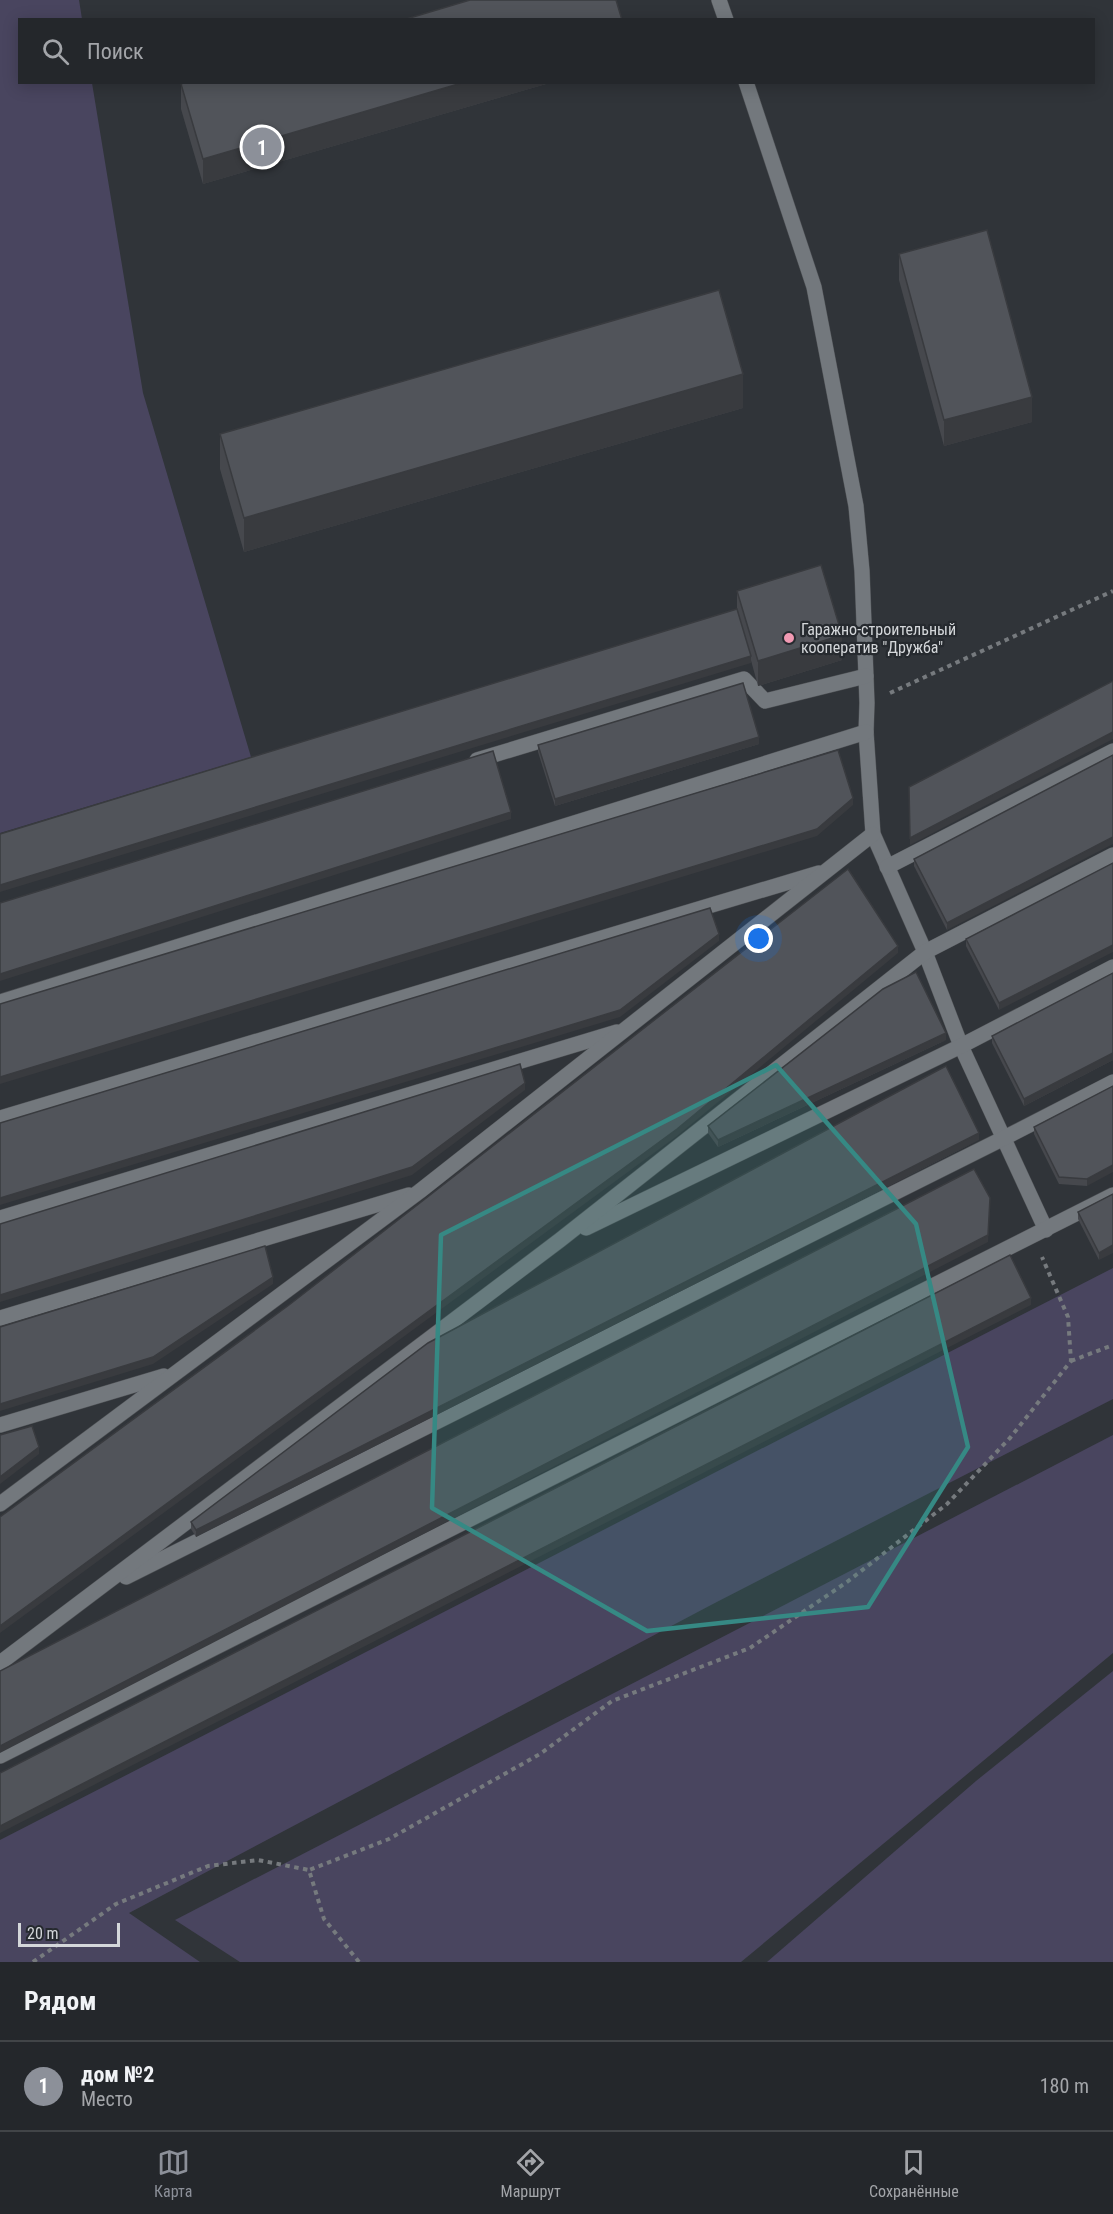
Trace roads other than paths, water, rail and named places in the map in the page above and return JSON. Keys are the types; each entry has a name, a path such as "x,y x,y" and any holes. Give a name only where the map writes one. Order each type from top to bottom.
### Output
{"lane":[{"path":"719,0 725,18"},
{"path":"748,84 814,287 856,506 862,571 866,732 873,834 925,952 962,1046 1004,1138 1040,1233"},
{"path":"458,766 744,679 765,701 866,676"},
{"path":"0,1002 866,732"},
{"path":"887,867 1113,751"},
{"path":"0,1504 420,1191 873,834"},
{"path":"0,1663 560,1240 925,952 1113,855"},
{"path":"0,1118 828,870"},
{"path":"560,1240 962,1046 1113,967"},
{"path":"0,1218 626,1029"},
{"path":"92,1594 1113,1082"},
{"path":"0,1318 420,1191"},
{"path":"0,1756 1113,1195"},
{"path":"0,1425 176,1373"}],"place":[{"name":"дом №2","path":"262,147"},
{"name":"Гаражно-строительный кооператив \"Дружба\"","path":"789,638"}]}
